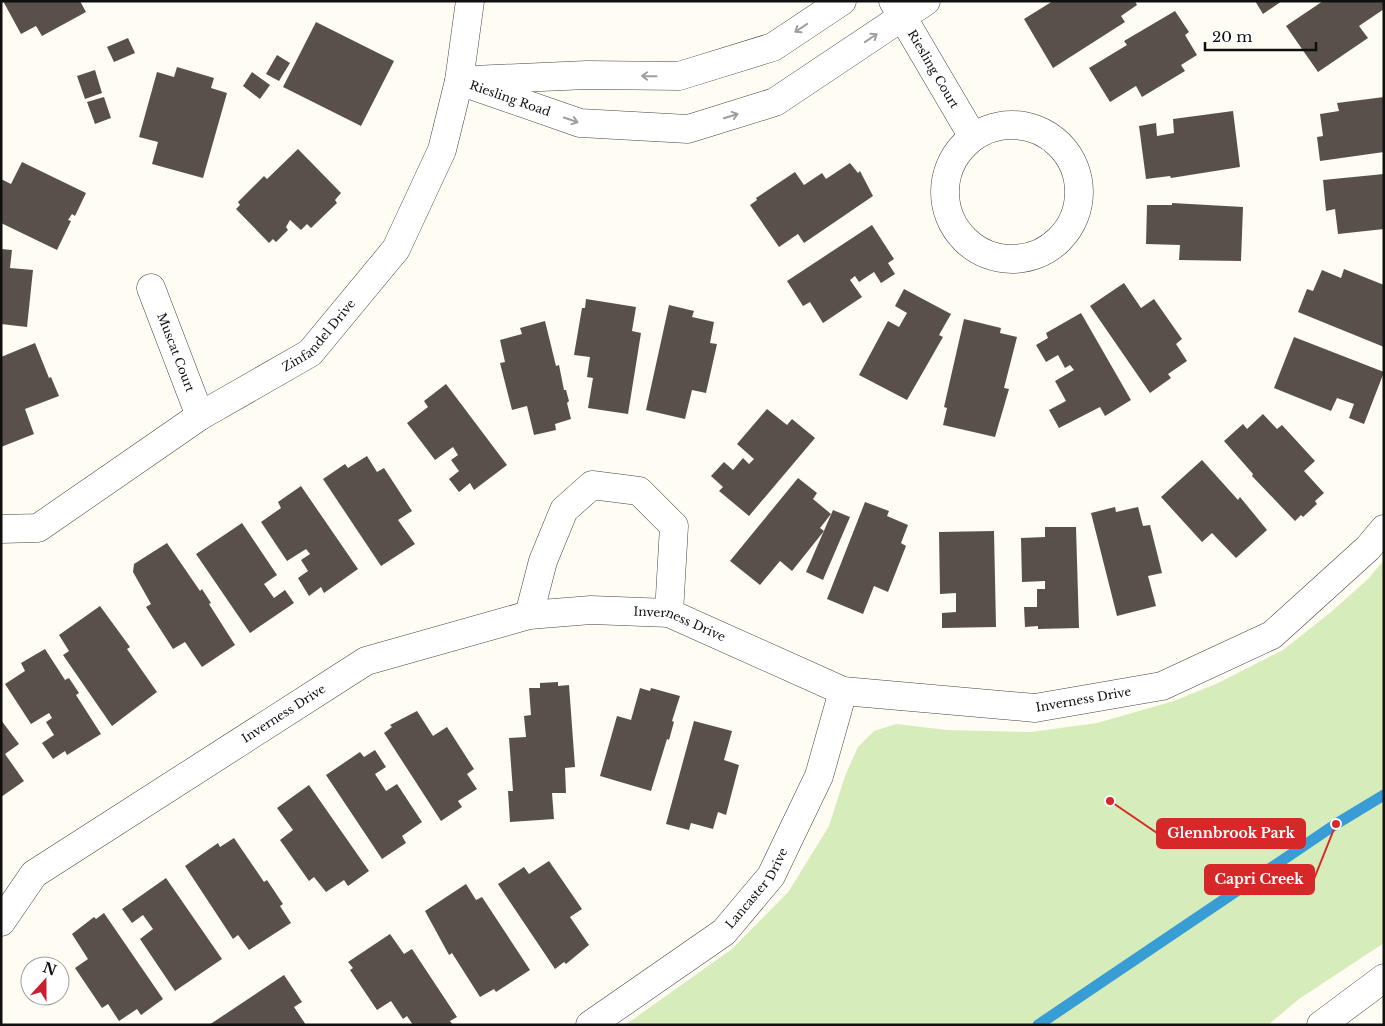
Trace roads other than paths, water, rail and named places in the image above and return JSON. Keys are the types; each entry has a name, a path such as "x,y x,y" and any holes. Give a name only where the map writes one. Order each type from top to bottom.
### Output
{"street":[{"name":"Zinfandel Drive","path":"1,529 38,528 200,416 310,353 396,249 442,150 458,81 470,1"},
{"name":"Riesling Road","path":"458,81 587,75 678,76 773,47 842,1"},
{"name":"Riesling Road","path":"458,81 580,123 688,128 775,102 898,9 926,1"},
{"name":"Riesling Court","path":"898,9 973,137"},
{"path":"1017,126 1039,131 1058,144 1072,162 1078,184 1078,206 1070,226 1056,243 1038,254 1016,259 994,257 974,248 959,233 948,214 944,193 948,172 954,159 973,137 994,127 1017,126"},
{"name":"Muscat Court","path":"151,288 200,416"},
{"path":"529,615 543,561 564,510 592,485 639,491 674,526 669,613"},
{"name":"Inverness Drive","path":"1,922 34,874 366,661 529,615 591,610 669,613 844,691 1035,708 1162,686 1272,635 1368,548 1384,529"},
{"name":"Lancaster Drive","path":"590,1025 724,932 771,876 819,776 844,691"},
{"path":"1321,1025 1384,978"}],"waterway":[{"path":"1038,1025 1336,824 1384,795"}],"place":[{"name":"Glennbrook Park","path":"1110,801"},
{"name":"Capri Creek","path":"1336,824"}]}
